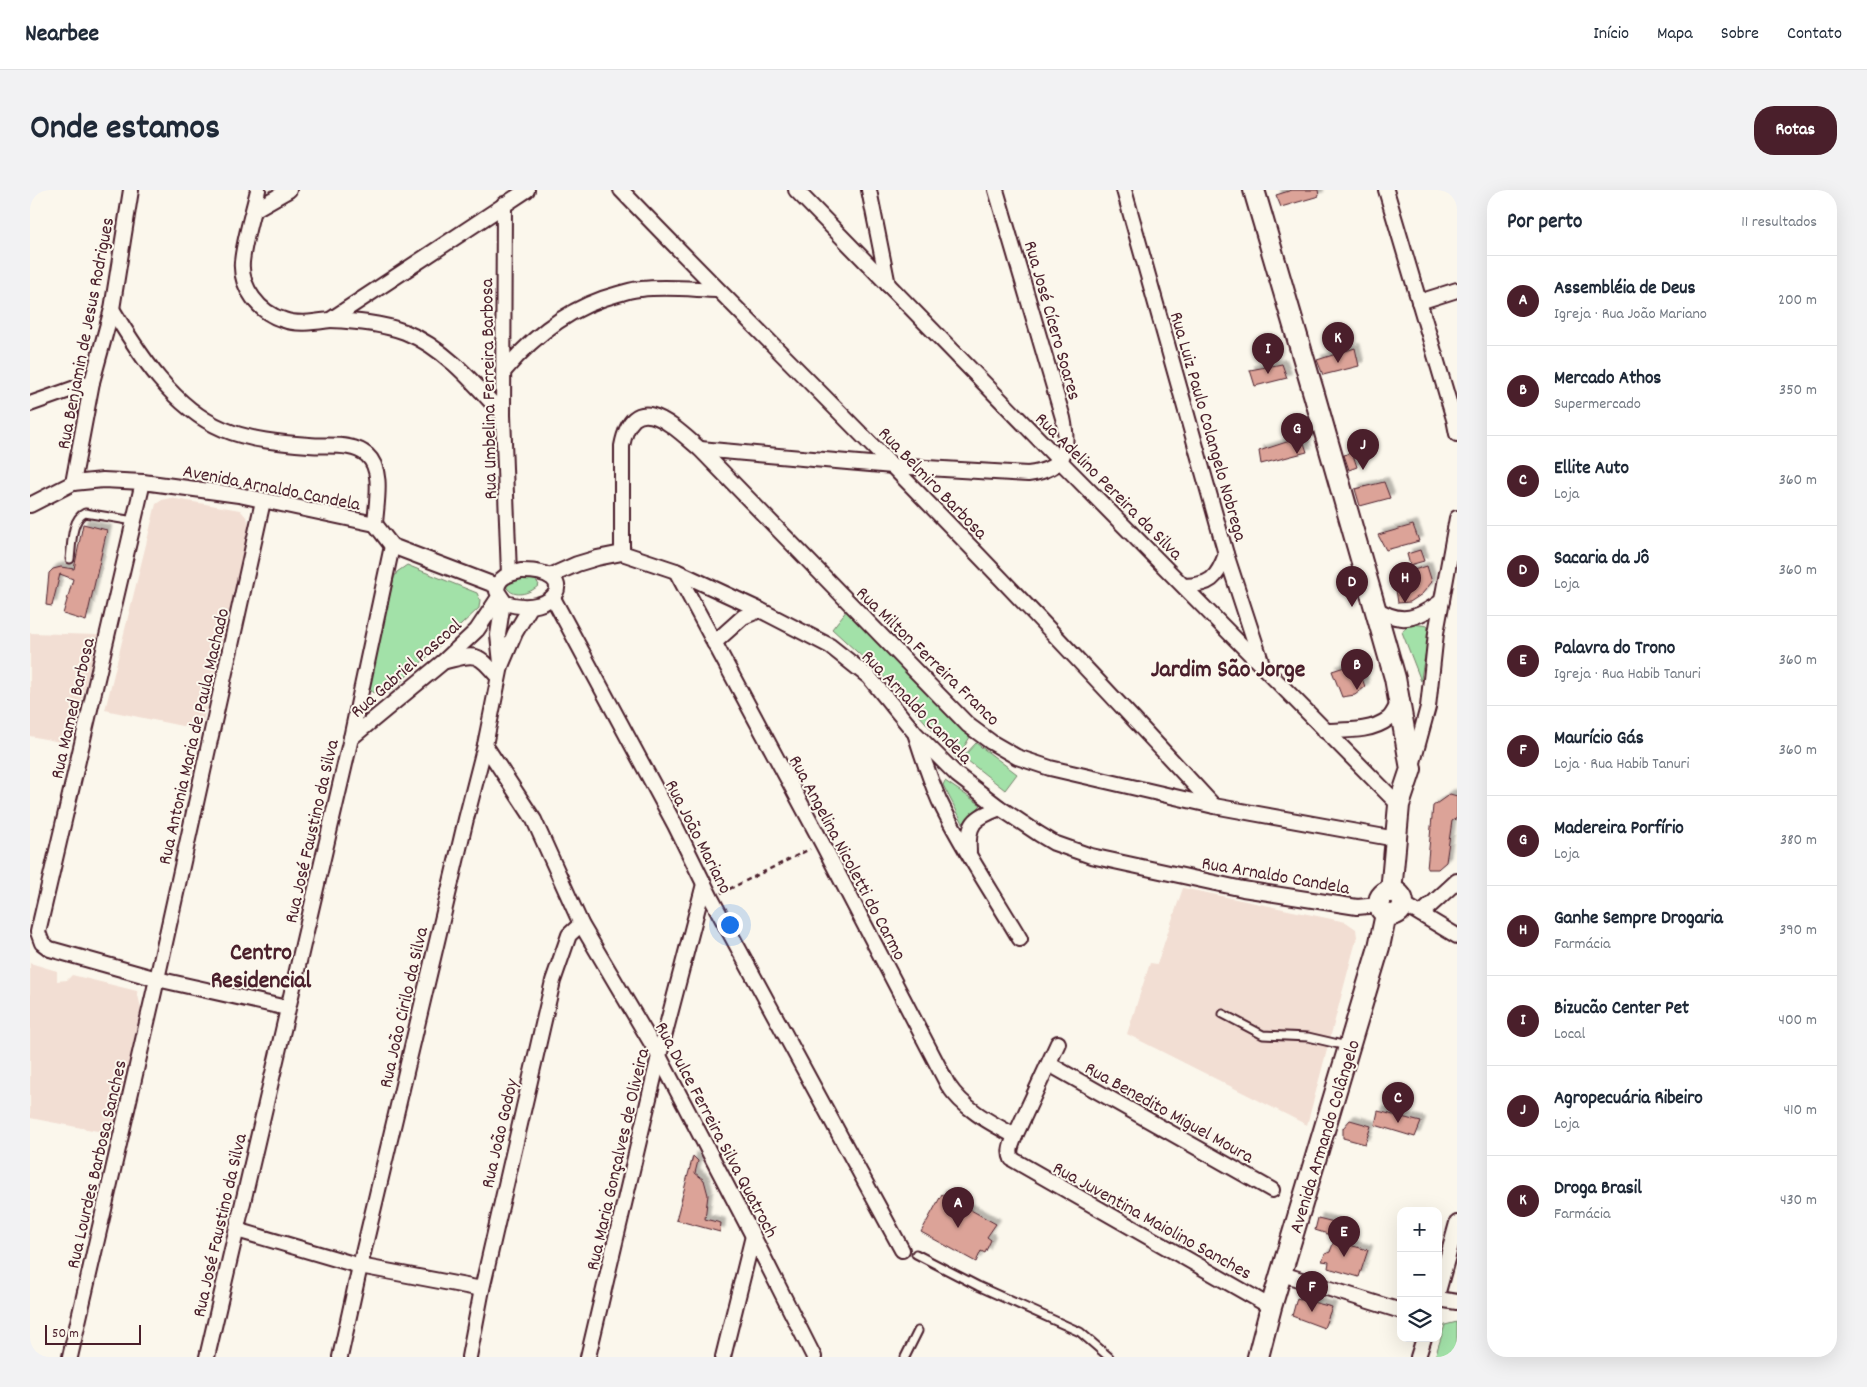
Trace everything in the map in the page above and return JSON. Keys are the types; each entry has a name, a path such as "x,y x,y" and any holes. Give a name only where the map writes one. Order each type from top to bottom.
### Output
{"street":[{"name":"Rua Benjamin de Jesus Rodrigues","path":"72,483 92,382 112,309 131,190"},
{"path":"258,190 242,262 244,281 252,297 265,311 284,321 306,323 330,320 353,321 405,332 442,354 474,382 503,415"},
{"path":"254,210 289,190"},
{"path":"330,320 527,190"},
{"name":"Rua Belmiro Barbosa","path":"621,190 1078,659 1214,806"},
{"name":"Rua Adelino Pereira da Silva","path":"796,190 1264,670 1399,805"},
{"path":"869,190 888,285"},
{"name":"Rua José Cícero Soares","path":"996,190 1063,418 1066,446 1060,461"},
{"name":"Rua Luiz Paulo Colangelo Nobrega","path":"1124,190 1226,554 1264,670"},
{"path":"1254,190 1395,678 1412,769"},
{"path":"1386,190 1456,418 1457,434"},
{"name":"Rua Umbelina Ferreira Barbosa","path":"504,204 503,415 509,574"},
{"path":"504,371 522,350 547,328 570,313 604,298 639,289 717,290"},
{"path":"1419,302 1457,290"},
{"path":"112,309 128,337 162,380 186,406 203,419 224,429 251,437 308,445 344,446 357,448 365,453 371,459 376,470 375,524"},
{"path":"30,404 92,382"},
{"name":"Rua Milton Ferreira Franco","path":"622,553 622,446 625,433 636,418 645,415 656,415 665,420 700,449 961,718 991,742 1017,757 1050,768 1214,806 1396,839"},
{"path":"700,449 892,466 1028,474 1040,472 1060,461"},
{"name":"Avenida Arnaldo Candela","path":"72,483 103,480 143,482 239,495 375,524 392,546"},
{"name":"Rua Mamed Barbosa","path":"143,482 38,932 42,943 50,949 157,979"},
{"path":"30,505 72,483"},
{"name":"Rua Antonia Maria de Paula Machado","path":"157,979 263,501"},
{"path":"1412,769 1428,708 1436,634 1457,518"},
{"path":"392,546 500,595 512,606 541,604 553,598 557,586 550,576 534,571 521,571 502,578 500,595"},
{"name":"Rua José Faustino da Silva","path":"207,1357 351,738 392,546"},
{"path":"550,576 584,562 622,553"},
{"name":"Rua Arnaldo Candela","path":"622,553 676,572 760,610 830,646 856,665 881,691 915,733 957,775 1000,808 1054,843 1092,856 1243,889 1357,907 1390,903"},
{"path":"1184,586 1199,585 1210,581 1220,569 1226,554"},
{"name":"Rua Angelina Nicoletti do Carmo","path":"676,572 822,843 948,1085 965,1105 979,1116 1015,1136"},
{"name":"Rua Gabriel Pascoal","path":"351,738 443,662 477,630 500,595"},
{"name":"Rua João Cirilo da Silva","path":"500,595 498,635 500,671"},
{"name":"Rua João Mariano","path":"553,598 711,898 902,1250"},
{"path":"1375,608 1395,618 1408,618 1420,616 1442,601"},
{"name":"Rua João Cirilo da Silva","path":"340,1357 463,829 485,745 500,671 515,633 531,606"},
{"path":"714,643 743,617 760,610"},
{"path":"443,662 468,655 482,659 500,671"},
{"path":"1325,731 1359,730 1373,726 1390,718 1399,702"},
{"path":"915,733 925,766 940,800 969,855 1020,939"},
{"name":"Rua Dulce Ferreira Silva Quatroch","path":"485,745 534,820 581,924 659,1056 814,1357"},
{"name":"Avenida Armando Colângelo","path":"1258,1357 1271,1307 1379,947 1390,903 1399,805 1412,769"},
{"path":"969,855 968,836 971,827 977,819 1000,808"},
{"path":"1421,914 1457,881"},
{"name":"Rua Maria Gonçalves de Oliveira","path":"588,1357 659,1056 704,884"},
{"path":"1390,903 1421,914 1457,936"},
{"name":"Rua João Godoy","path":"469,1357 482,1289 553,981 569,935 581,924"},
{"path":"157,979 287,1008"},
{"name":"Rua Lourdes Barbosa Sanches","path":"70,1357 157,979"},
{"path":"1015,1136 1058,1043"},
{"name":"Rua Benedito Miguel Moura","path":"1049,1064 1272,1190"},
{"name":"Rua Juventina Maiolino Sanches","path":"1015,1136 1010,1154 1017,1164 1271,1307"},
{"path":"1442,1277 1457,1223"},
{"path":"237,1230 360,1266 482,1289"},
{"path":"723,1357 753,1236"},
{"path":"1282,1274 1397,1310"},
{"path":"1442,1299 1457,1302"},
{"path":"1418,1357 1423,1342"}],"lane":[{"path":"70,559 75,524 80,516 85,513 134,520"},
{"path":"1223,1014 1264,1035 1308,1037 1350,1047"},
{"path":"916,1254 978,1286 1080,1332 1109,1357"},
{"path":"905,1357 918,1332"}],"path":[{"path":"711,898 822,843"}],"shaded area":[{"path":"170,498 240,510 247,518 250,526 201,730 105,710 156,504"},
{"path":"30,633 99,635 70,744 30,736"},
{"path":"1183,888 1346,922 1356,929 1357,937 1307,1125 1127,1034 1150,963 1157,964"},
{"path":"30,963 57,971 57,981 67,980 72,975 137,991 141,1008 113,1134 30,1118"}],"green space":[{"path":"407,565 477,593 480,600 479,608 390,692 384,694 372,692 369,686 370,674 394,578 397,572"},
{"path":"520,577 536,580 539,585 526,593 516,594 508,589 505,584"},
{"path":"847,610 970,737 957,759 893,685 832,629"},
{"path":"1413,624 1428,626 1428,639 1421,681 1402,632 1406,627"},
{"path":"976,743 1017,774 1005,790 963,757"},
{"path":"945,781 981,805 963,823 943,785"},
{"path":"1457,1322 1457,1357 1435,1357 1440,1342 1442,1342 1445,1325"}],"building":[{"path":"1292,190 1318,190 1319,196 1281,207 1276,195"},
{"path":"1355,348 1359,366 1323,375 1317,360"},
{"path":"1282,364 1287,378 1255,386 1250,370"},
{"path":"1302,437 1307,452 1261,464 1259,451"},
{"path":"1352,452 1357,467 1349,470 1344,455"},
{"path":"1384,482 1390,498 1360,506 1355,489"},
{"path":"83,524 107,530 86,621 63,614 73,579 60,574 52,606 46,605 49,573 53,569 61,567 74,569"},
{"path":"1413,525 1419,541 1386,550 1378,535"},
{"path":"1420,550 1424,561 1410,565 1407,554"},
{"path":"1427,566 1432,582 1422,594 1410,602 1398,603 1394,576"},
{"path":"1357,663 1365,687 1355,695 1342,697 1332,671"},
{"path":"1450,794 1457,796 1457,818 1452,821 1446,862 1438,869 1427,869 1433,806"},
{"path":"1378,1111 1421,1122 1415,1137 1375,1125"},
{"path":"1350,1120 1371,1126 1365,1144 1343,1138 1343,1128"},
{"path":"693,1156 698,1161 695,1173 704,1180 708,1195 705,1219 721,1223 720,1232 676,1220"},
{"path":"942,1194 996,1224 987,1237 991,1240 985,1253 981,1251 976,1262 921,1232"},
{"path":"1318,1218 1338,1223 1334,1236 1315,1230"},
{"path":"1334,1241 1368,1250 1359,1277 1328,1268 1329,1262 1322,1261 1325,1254 1330,1252"},
{"path":"1297,1298 1332,1307 1324,1328 1292,1316"}],"place":[{"name":"Droga Brasil","path":"1338,363"},
{"name":"Bizucão Center Pet","path":"1268,374"},
{"name":"Madereira Porfírio","path":"1297,454"},
{"name":"Agropecuária Ribeiro","path":"1363,470"},
{"name":"Ganhe Sempre Drogaria","path":"1405,603"},
{"name":"Sacaria da Jô","path":"1352,607"},
{"name":"Mercado Athos","path":"1357,690"},
{"name":"Ellite Auto","path":"1398,1123"},
{"name":"Assembléia de Deus","path":"958,1228"},
{"name":"Palavra do Trono","path":"1344,1257"},
{"name":"Maurício Gás","path":"1312,1312"}],"district":[{"name":"Jardim São Jorge","path":"1228,668"},
{"name":"Centro Residencial","path":"261,965"}]}
